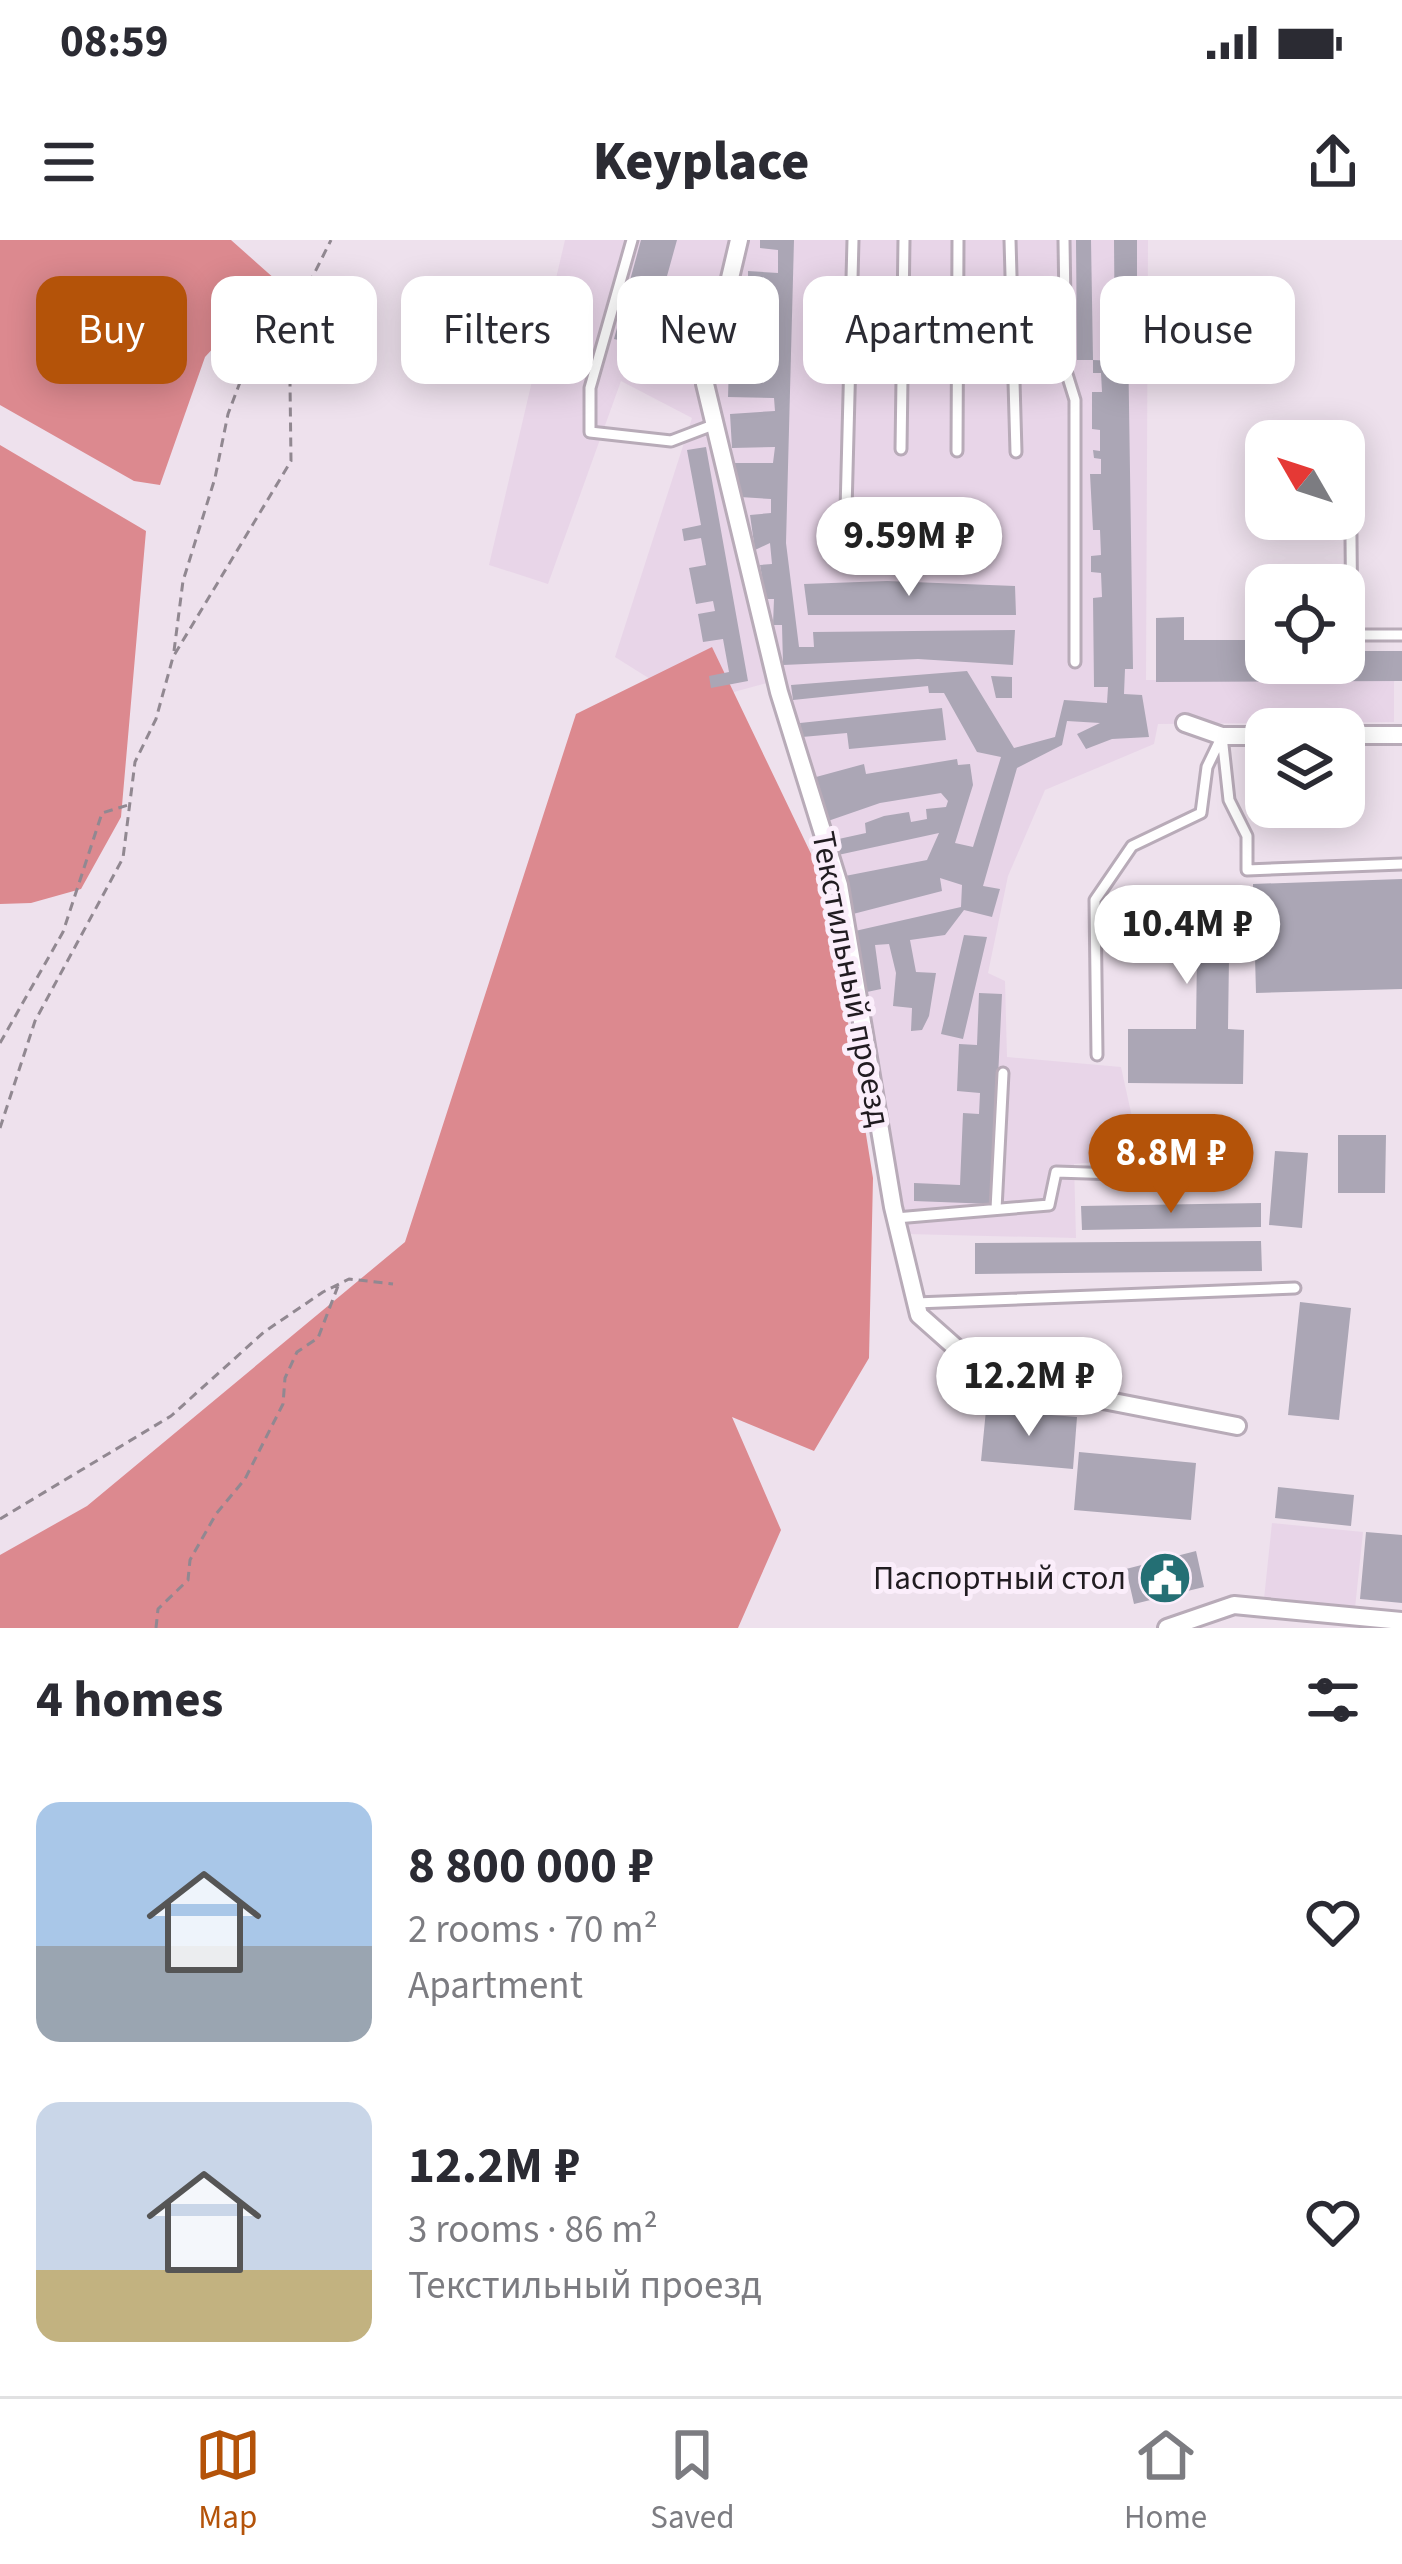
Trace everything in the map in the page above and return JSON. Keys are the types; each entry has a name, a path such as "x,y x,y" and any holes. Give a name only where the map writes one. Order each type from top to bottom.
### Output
{"street":[{"name":"Текстильный проезд","path":"739,240 704,384 779,692 839,885 896,1218 919,1315 990,1378 1238,1426"},
{"path":"1185,723 1222,736 1245,736"},
{"path":"1365,735 1402,735"},
{"path":"1167,1628 1234,1605 1333,1622 1402,1621"}],"lane":[{"path":"632,240 590,388 590,432 671,441 713,425"},
{"path":"847,511 853,240"},
{"path":"901,449 904,240"},
{"path":"957,452 958,240"},
{"path":"1010,240 1016,452"},
{"path":"1064,240 1066,371 1075,400 1075,662"},
{"path":"1365,635 1402,635"},
{"path":"1222,736 1229,800 1247,836 1247,869 1402,864"},
{"path":"1097,1055 1095,900 1132,846 1202,813 1207,767 1222,736"},
{"path":"996,1209 1003,1073"},
{"path":"896,1218 1048,1205 1056,1172 1210,1177"},
{"path":"916,1303 1295,1288"}],"path":[{"path":"313,276 331,240"},
{"path":"0,1128 34,1022 123,858 135,762 156,719 173,657 183,581 239,384"},
{"path":"173,657 291,461 290,384"},
{"path":"0,1043 63,932 102,813 130,804"},
{"path":"0,1519 89,1461 156,1426 263,1332 339,1285 349,1280 393,1284"},
{"path":"156,1628 158,1609 188,1580 190,1561 216,1514 245,1479 284,1404 286,1378 297,1352 319,1338 339,1285"}],"shaded area":[{"path":"0,240 231,240 272,276 211,276 211,350 160,485 134,481 0,405"},
{"path":"565,240 1148,240 1148,276 1100,276 1100,384 1147,384 1146,680 1245,684 1394,681 1394,722 1365,722 1365,708 1245,708 1245,723 1158,724 1154,744 1045,790 1008,876 988,973 1005,981 1007,1057 1121,1067 1141,1158 1074,1164 1076,1238 906,1234 803,757 767,683 690,704 615,657 692,418 627,384 779,384 779,276 617,276 620,384 548,584 489,565 531,384 593,384 593,276 557,276"},
{"path":"0,445 146,531 121,817 81,889 31,903 0,904"},
{"path":"712,647 826,885 873,1178 869,1358 814,1451 732,1417 781,1530 738,1628 0,1628 0,1555 87,1506 405,1242 576,714"},
{"path":"1272,1523 1363,1532 1355,1608 1264,1599"}],"building":[{"path":"641,240 677,240 667,276 631,276"},
{"path":"760,240 794,240 786,543 799,647 814,647 813,632 1015,630 1013,665 918,659 783,665 782,625 773,625 774,599 766,599 760,565 772,564 770,543 755,550 750,515 771,513 771,499 740,497 734,463 773,463 775,447 732,448 730,414 775,411 774,398 728,397 728,384 779,384 779,276 748,276 748,271 778,273 778,250 760,248"},
{"path":"1076,240 1091,240 1093,360 1077,360"},
{"path":"1114,240 1137,240 1137,276 1114,276"},
{"path":"1102,384 1129,384 1133,669 1125,669 1124,694 1142,695 1149,737 1112,739 1086,749 1077,734 1100,723 1067,721 1062,745 1017,768 983,886 1000,889 992,917 964,910 945,935 910,940 916,972 936,973 929,1016 922,1030 911,1031 912,1008 893,1006 896,973 889,944 875,945 881,989 867,992 855,931 961,907 962,885 940,878 942,891 853,914 845,876 927,860 939,833 838,855 834,840 866,833 865,823 884,816 909,812 911,822 927,819 926,809 946,807 948,801 941,793 880,803 828,821 816,777 864,764 866,774 957,759 958,765 970,764 973,785 955,843 973,847 1001,757 977,752 944,693 929,693 928,686 793,700 791,685 967,671 1014,748 1055,737 1064,700 1107,703 1108,687 1094,687 1093,598 1102,597 1101,573 1091,572 1091,556 1101,555 1100,530 1093,530 1090,474 1101,474 1101,459 1094,458 1093,450 1100,451 1100,430 1092,429 1092,392 1102,392"},
{"path":"706,447 748,681 711,688 709,676 729,672 723,639 703,642 698,614 715,611 713,601 696,604 689,568 706,565 701,538 684,541 682,529 701,525 687,450"},
{"path":"887,581 1015,586 1016,615 808,615 804,584"},
{"path":"1184,617 1184,640 1245,640 1245,682 1156,682 1156,618"},
{"path":"1365,651 1402,651 1402,681 1365,681"},
{"path":"991,676 1012,677 1012,698 996,698"},
{"path":"942,708 946,740 849,749 847,733 802,737 800,723"},
{"path":"1402,879 1402,989 1256,993 1253,884"},
{"path":"1128,886 1230,887 1228,1029 1244,1030 1243,1084 1128,1083 1128,1029 1196,1029 1197,951 1128,950"},
{"path":"964,935 987,937 963,1039 941,1034"},
{"path":"979,993 1002,994 992,1204 914,1201 914,1183 960,1185 963,1113 979,1114 980,1093 957,1091 959,1044 977,1045"},
{"path":"1338,1135 1386,1135 1385,1193 1338,1193"},
{"path":"1275,1151 1308,1153 1302,1228 1269,1225"},
{"path":"1261,1203 1261,1227 1082,1230 1081,1206"},
{"path":"1261,1241 1262,1271 975,1274 975,1243"},
{"path":"1300,1302 1351,1308 1339,1420 1288,1415"},
{"path":"986,1410 1077,1417 1073,1469 981,1461"},
{"path":"1079,1452 1196,1463 1191,1520 1074,1510"},
{"path":"1278,1487 1354,1495 1351,1526 1275,1518"},
{"path":"1366,1532 1402,1535 1402,1603 1360,1599"},
{"name":"Паспортный стол","path":"1196,1551 1204,1587 1134,1604 1126,1569"}],"place":[{"name":"Паспортный стол","path":"1165,1578"}]}
